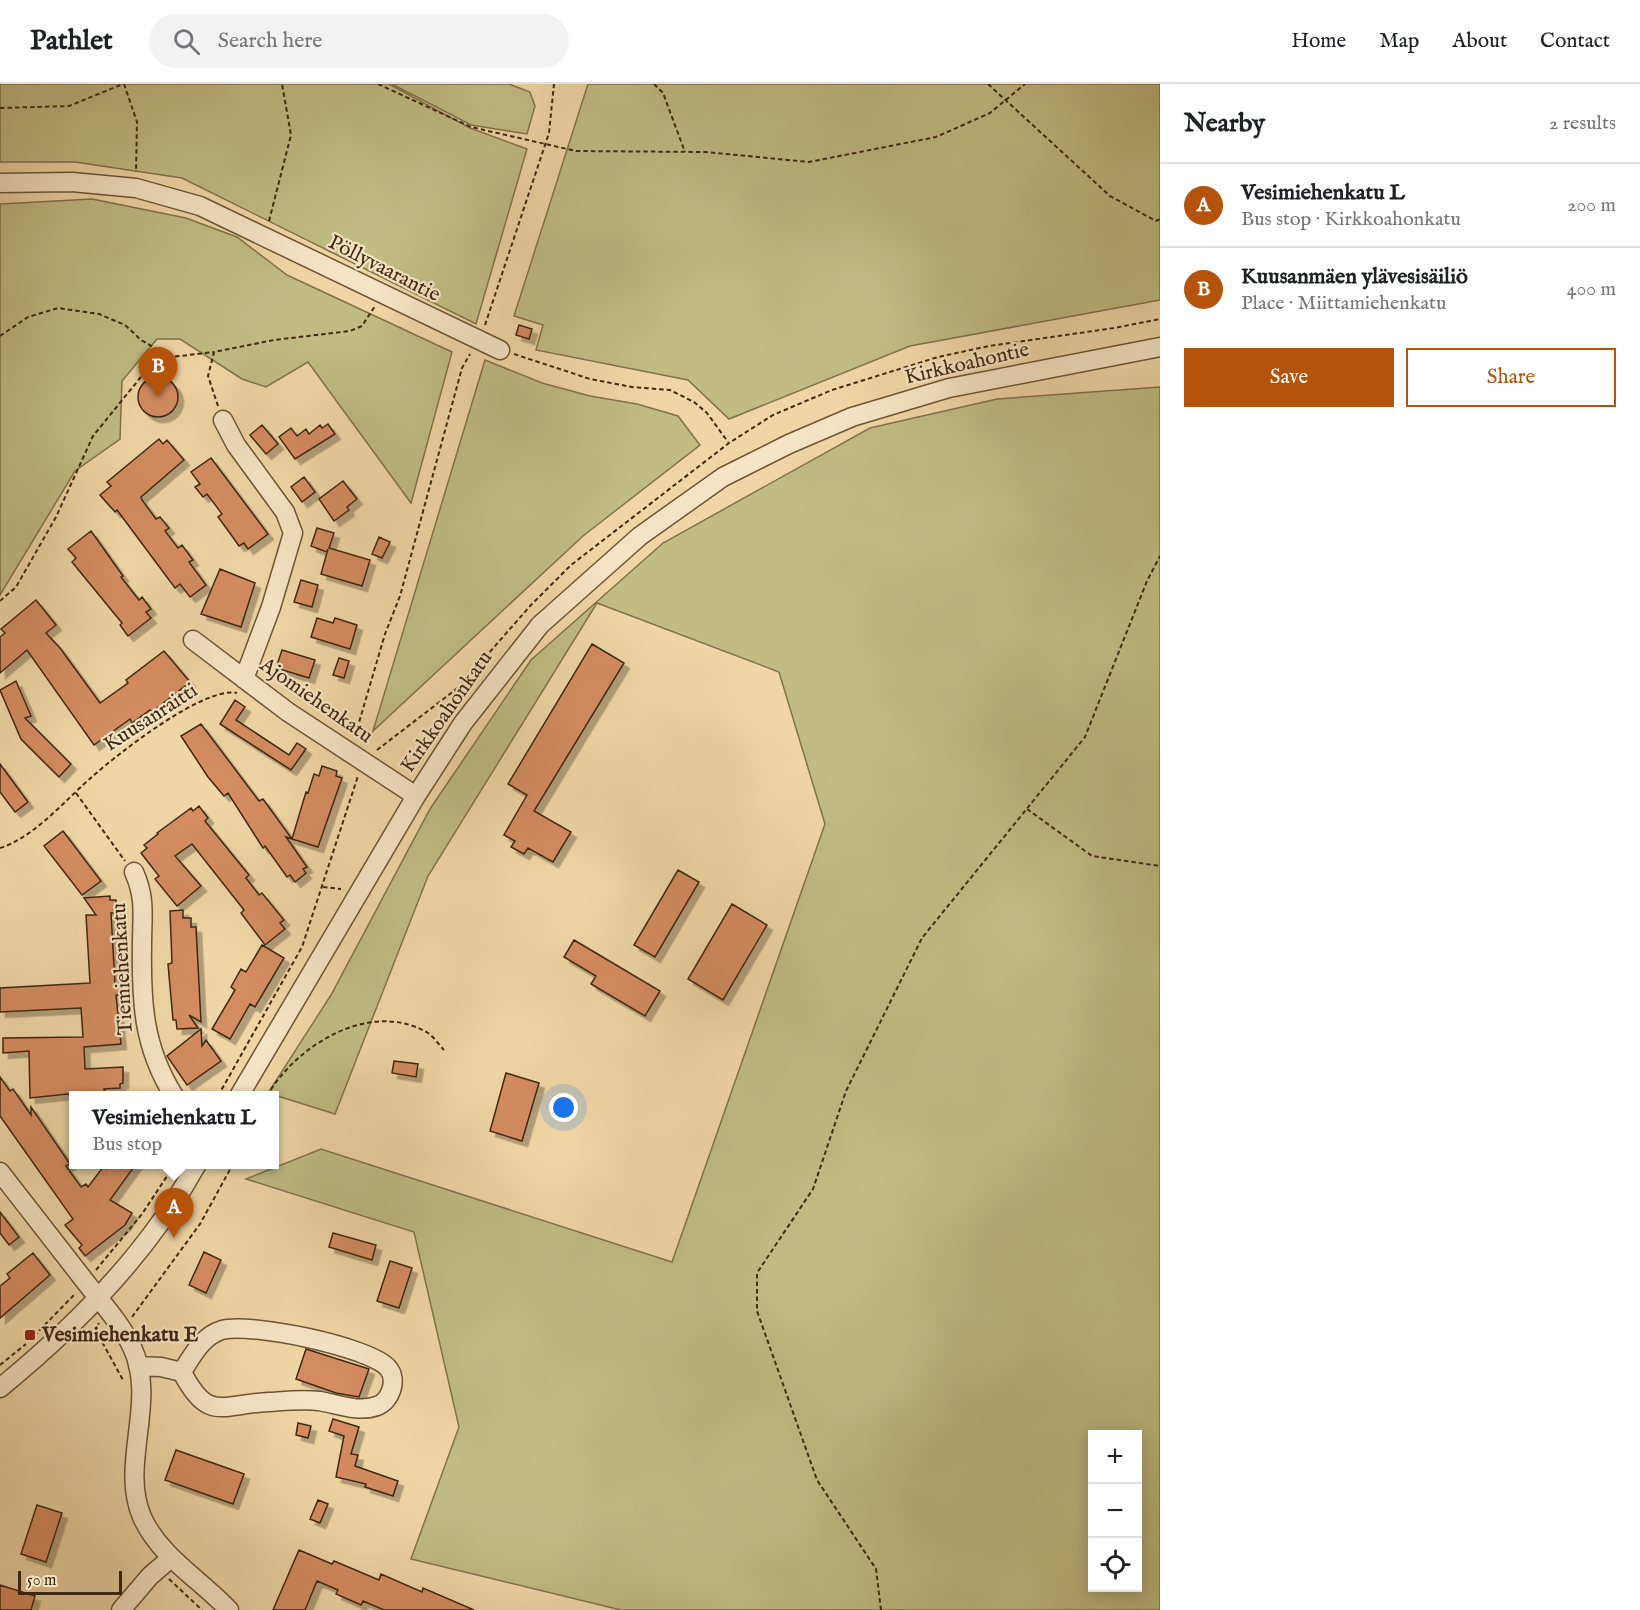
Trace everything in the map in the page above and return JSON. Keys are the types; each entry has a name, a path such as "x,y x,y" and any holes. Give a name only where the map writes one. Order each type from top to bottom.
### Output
{"street":[{"name":"Pöllyvaarantie","path":"0,183 72,182 136,188 200,206 500,350"},
{"name":"Kirkkoahontie","path":"789,444 852,417 949,388 1160,347"},
{"path":"223,420 242,454 285,512 293,533 271,607 241,686"},
{"name":"Kirkkoahonkatu","path":"241,1091 417,796 469,714 540,625 595,574 675,510 723,477 789,444"},
{"name":"Ajomiehenkatu","path":"193,640 241,686 417,796"},
{"name":"Tiemiehenkatu","path":"134,872 143,896 141,945 145,1030 158,1068 172,1091"},
{"path":"0,1388 80,1318 161,1222 194,1169"},
{"path":"0,1172 98,1297 132,1348 142,1387 136,1465 138,1502 153,1536 171,1558 229,1610"},
{"path":"240,1328 274,1330 319,1340 374,1358 386,1366 392,1382 391,1392 385,1401 376,1406 345,1407 318,1401 293,1400 254,1402 223,1408 206,1405 191,1390 182,1372 194,1351 209,1336 222,1330 240,1328"},
{"path":"138,1366 161,1367 182,1372"},
{"path":"121,1610 150,1576 171,1558"}],"path":[{"path":"0,108 69,106 123,84 137,122 136,188"},
{"path":"265,236 291,135 282,84"},
{"path":"378,84 471,127 576,151 685,152 809,162 936,137 965,126 1006,101 1025,84"},
{"path":"345,751 354,738 385,634 400,597 462,368 478,341 545,144 555,84"},
{"path":"654,84 663,93 685,152"},
{"path":"988,84 1110,196 1159,221"},
{"path":"0,601 16,587 56,517 93,435 144,372 171,357 214,352 274,340 350,331 362,326 371,315 381,294"},
{"path":"0,336 28,317 58,308 99,314 125,325 141,340 171,357"},
{"path":"220,1091 302,947 363,761 459,687 531,605 572,565 729,443 772,414 822,394 938,357 989,346 1160,319"},
{"path":"500,350 590,379 632,387 670,390 694,402 707,413 729,443"},
{"path":"214,352 208,376 223,420"},
{"path":"881,1610 876,1569 817,1480 757,1311 757,1273 813,1189 846,1091 922,938 1085,737 1147,581 1160,556"},
{"name":"Kuusanraitti","path":"0,848 34,828 93,776 180,712 206,698 241,686"},
{"path":"76,793 80,802 134,872"},
{"path":"1027,809 1092,856 1160,866"},
{"path":"270,1091 281,1075 315,1045 345,1028 377,1022 407,1026 429,1034 444,1050"},
{"path":"121,1331 200,1224 230,1169"}],"shaded area":[{"path":"0,84 389,84 470,128 527,149 476,324 182,178 75,162 0,162"},
{"path":"392,84 509,84 530,92 535,106 527,134 471,125"},
{"path":"588,84 1160,84 1160,300 910,346 729,419 688,380 536,350 543,325 514,316"},
{"path":"92,199 186,218 237,237 287,275 452,352 411,503 308,362 266,387 242,379 180,339 157,339 122,381 120,439 75,471 0,595 0,204"},
{"path":"485,360 542,383 590,396 637,404 678,416 700,445 583,536 373,731"},
{"path":"1160,387 1160,1610 621,1610 411,1559 459,1427 414,1232 246,1179 271,1169 279,1169 279,1166 321,1149 672,1262 825,824 779,672 597,603 428,876 335,1114 279,1096 279,1091 269,1091 331,995 430,809 531,660 663,543 870,428 997,399"}],"building":[{"path":"519,325 532,329 529,339 516,335"},
{"path":"158,377 172,383 178,397 172,411 158,417 144,411 138,397 144,383"},
{"path":"328,424 335,434 295,459 279,437 291,428 297,436 306,429 309,434 320,425 322,428"},
{"path":"262,425 278,444 266,454 250,435"},
{"path":"159,439 163,444 167,440 184,460 141,497 156,519 160,517 169,528 165,531 178,548 182,545 193,560 189,562 206,585 190,597 180,584 175,588 117,510 115,512 100,495 111,486 107,482"},
{"path":"211,458 268,534 248,549 244,543 239,546 218,517 222,514 207,494 203,497 195,487 200,484 191,472"},
{"path":"304,477 315,492 302,502 291,487"},
{"path":"343,481 357,499 347,507 349,510 334,521 319,499"},
{"path":"317,528 334,533 329,548 370,560 362,586 321,574 328,549 327,552 311,546"},
{"path":"91,531 123,576 121,577 139,600 142,597 151,609 146,612 151,618 128,636 120,625 122,623 72,562 76,558 68,549"},
{"path":"379,537 390,542 382,558 372,554"},
{"path":"220,569 255,583 241,627 201,614"},
{"path":"301,580 318,585 312,607 294,602"},
{"path":"36,600 56,625 46,633 60,648 100,703 128,683 126,680 164,651 190,682 152,712 150,710 132,723 130,719 94,745 27,650 0,673 0,637 5,633 1,629"},
{"path":"317,618 333,623 335,618 357,625 350,649 311,637"},
{"path":"592,644 624,663 534,811 571,832 553,862 528,848 524,854 511,847 515,841 504,835 527,795 508,784"},
{"path":"282,650 315,660 309,678 276,668"},
{"path":"339,658 349,661 344,678 333,675"},
{"path":"16,681 31,716 25,718 71,764 59,777 21,739 0,690"},
{"path":"235,700 245,707 236,720 289,755 297,743 306,749 291,770 220,724"},
{"path":"201,724 259,801 263,799 292,839 286,837 307,867 303,869 306,873 295,882 290,875 287,877 265,846 263,848 228,793 224,796 208,777 181,736"},
{"path":"0,764 28,802 15,812 0,792"},
{"path":"322,766 337,771 336,776 342,778 318,847 292,839 306,792 308,793 314,774 319,776"},
{"path":"199,806 208,818 205,821 249,875 246,878 259,895 262,893 284,920 280,923 285,929 265,945 241,913 244,910 192,844 175,856 201,886 177,906 155,879 159,876 141,853 147,848 144,845 157,833 191,808 193,811"},
{"path":"63,831 101,881 82,895 44,846"},
{"path":"678,870 699,882 655,957 634,945"},
{"path":"110,896 110,900 116,900 117,913 111,913 115,984 120,984 120,995 116,995 121,1044 84,1047 85,1069 123,1067 123,1083 120,1084 120,1088 104,1089 104,1091 69,1091 69,1094 30,1098 29,1051 3,1053 3,1038 83,1037 81,1008 0,1012 0,988 90,983 86,915 96,915 84,898"},
{"path":"732,904 767,925 723,1000 688,979"},
{"path":"183,910 183,918 191,918 191,927 196,927 201,1022 189,1015 198,1028 177,1029 176,1020 173,1020 168,964 172,963 170,911"},
{"path":"574,940 660,991 645,1016 591,984 596,976 564,957"},
{"path":"262,945 284,958 255,1007 250,1004 230,1039 212,1029 235,990 231,987 241,969 246,972"},
{"path":"201,1029 202,1046 206,1040 221,1061 187,1085 167,1056"},
{"path":"394,1061 418,1064 416,1077 392,1073"},
{"path":"506,1073 539,1083 522,1141 490,1131"},
{"path":"0,1077 10,1091 13,1089 31,1115 31,1107 69,1163 66,1166 81,1187 86,1184 88,1187 102,1169 132,1169 110,1200 132,1213 125,1225 85,1256 79,1248 82,1245 65,1225 73,1219 0,1116"},
{"path":"0,1212 19,1237 9,1245 0,1233"},
{"path":"333,1233 376,1245 372,1260 329,1247"},
{"path":"204,1252 221,1260 206,1293 189,1285"},
{"path":"33,1253 50,1275 0,1318 0,1286 10,1278 7,1274"},
{"path":"390,1261 412,1268 399,1308 377,1301"},
{"path":"306,1349 369,1369 359,1397 336,1393 296,1379"},
{"path":"333,1419 359,1427 351,1454 358,1455 355,1466 398,1481 393,1496 365,1487 366,1484 336,1477 344,1436 329,1431"},
{"path":"298,1423 311,1426 308,1438 296,1435"},
{"path":"176,1450 244,1474 233,1504 165,1480"},
{"path":"318,1500 328,1504 320,1523 310,1519"},
{"path":"37,1505 62,1513 46,1562 21,1554"},
{"path":"299,1550 332,1564 334,1561 379,1580 381,1574 422,1592 423,1588 474,1610 384,1610 363,1601 361,1605 336,1594 338,1590 317,1581 305,1610 273,1610"},
{"path":"0,1585 35,1596 31,1610 0,1610"}],"place":[{"name":"Kuusanmäen ylävesisäiliö","path":"158,397"},
{"name":"Vesimiehenkatu L","path":"174,1238"},
{"name":"Vesimiehenkatu E","path":"30,1335"}]}
